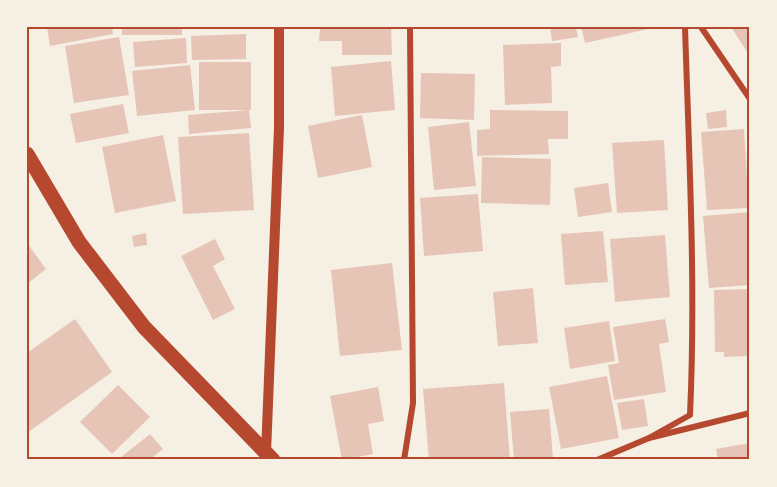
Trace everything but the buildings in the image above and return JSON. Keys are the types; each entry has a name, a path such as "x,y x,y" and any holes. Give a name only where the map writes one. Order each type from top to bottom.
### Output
{"main road":[{"path":"27,154 79,242 144,327 270,456"}],"street":[{"path":"270,456 279,128 279,27"},
{"path":"404,460 412,403 410,27"},
{"path":"597,460 649,438 690,415 694,285 685,27"},
{"path":"701,27 750,99"},
{"path":"649,438 750,412"}]}
